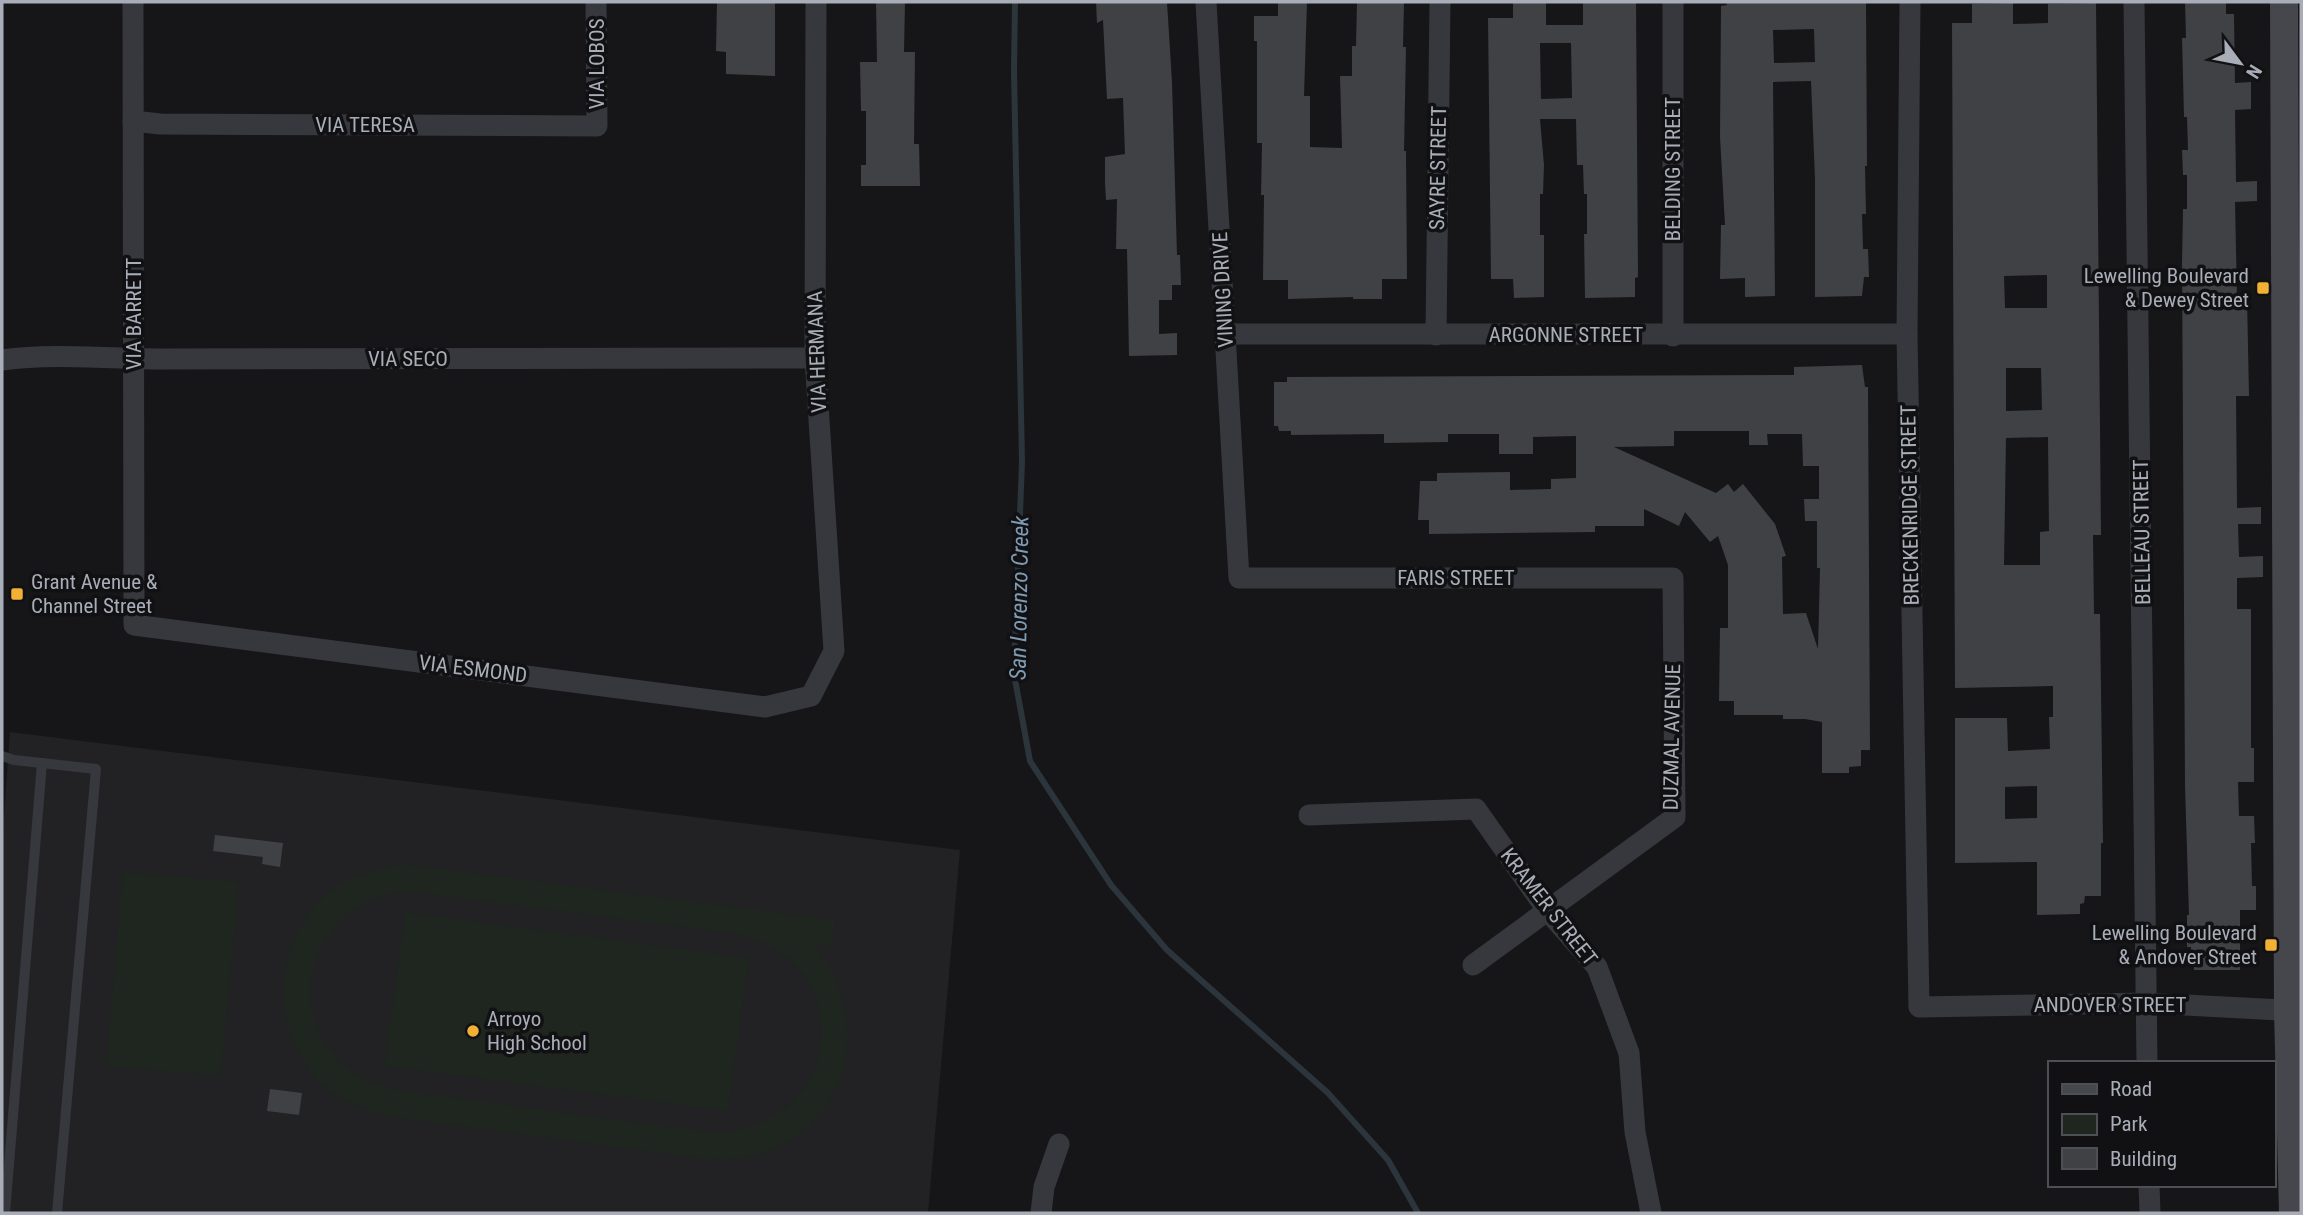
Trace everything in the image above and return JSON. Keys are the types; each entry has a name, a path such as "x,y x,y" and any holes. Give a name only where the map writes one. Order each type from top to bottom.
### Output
{"main road":[{"path":"2284,2 2293,202 2295,1010 2292,1213"}],"street":[{"name":"VIA BARRETT","path":"133,2 134,625"},
{"name":"VIA LOBOS","path":"596,2 597,126"},
{"name":"VIA HERMANA","path":"811,696 834,651 815,358 816,2"},
{"name":"VINING DRIVE","path":"1206,2 1240,578"},
{"name":"SAYRE STREET","path":"1436,335 1440,2"},
{"name":"BELDING STREET","path":"1673,2 1673,336"},
{"name":"BRECKENRIDGE STREET","path":"1910,2 1907,334 1919,1007"},
{"name":"BELLEAU STREET","path":"2134,2 2147,1061"},
{"name":"VIA TERESA","path":"134,121 160,124 597,126"},
{"name":"ARGONNE STREET","path":"1225,334 1907,334"},
{"name":"VIA SECO","path":"2,360 108,356 134,359 815,358"},
{"name":"FARIS STREET","path":"1240,578 1673,578"},
{"name":"DUZMAL AVENUE","path":"1474,965 1675,817 1673,578"},
{"name":"VIA ESMOND","path":"134,625 765,707 811,696"},
{"name":"KRAMER STREET","path":"1309,815 1476,809 1548,910 1597,967 1629,1053 1636,1132 1651,1213"},
{"name":"ANDOVER STREET","path":"1919,1007 2147,1003 2295,1010"},
{"path":"1041,1213 1044,1187 1059,1144"},
{"path":"2149,1187 2150,1213"}],"lane":[{"path":"2,756 14,760 96,769 57,1213"},
{"path":"5,1213 42,763"}],"shaded area":[{"name":"Arroyo High School","path":"10,732 960,850 928,1213 2,1213 2,845"}],"green space":[{"path":"404,864 835,920 832,946 814,945 833,975 844,1007 847,1040 842,1071 830,1100 810,1126 782,1145 738,1159 706,1159 392,1117 347,1102 310,1071 294,1045 286,1016 284,985 288,955 300,927 318,903 343,883 373,870","holes":["406,891 736,934 777,950 805,977 819,1009 821,1044 810,1078 788,1106 754,1125 709,1132 396,1090 357,1075 330,1050 315,1020 311,986 318,954 337,925 366,903"]},
{"path":"123,872 239,882 221,1076 106,1066"},
{"path":"405,912 749,958 728,1111 384,1066"}],"building":[{"path":"717,2 775,2 775,76 726,74 726,52 716,51"},
{"path":"876,2 905,2 904,52 915,52 914,144 919,144 920,186 861,186 861,165 866,165 866,111 861,111 860,62 877,62"},
{"path":"1096,2 1167,2 1177,255 1180,255 1181,285 1172,285 1172,300 1159,300 1159,334 1177,333 1177,355 1129,356 1127,249 1116,249 1117,199 1106,200 1105,183 1105,157 1125,154 1123,98 1107,99 1103,20 1097,23"},
{"path":"1278,2 1307,2 1304,96 1310,96 1310,147 1342,148 1340,76 1352,76 1357,2 1404,2 1407,279 1382,279 1382,299 1288,299 1288,280 1263,280 1264,195 1261,195 1262,143 1257,143 1257,41 1254,41 1254,16 1278,16"},
{"path":"1513,2 1546,2 1546,25 1583,25 1583,2 1636,2 1638,277 1635,278 1635,297 1585,298 1584,234 1587,234 1587,194 1584,194 1583,165 1577,165 1576,119 1540,119 1544,165 1543,194 1540,194 1540,235 1544,235 1544,297 1514,298 1513,279 1491,279 1488,18 1513,18","holes":["1540,43 1571,43 1572,98 1541,99"]},
{"path":"1726,2 1866,2 1867,166 1866,214 1862,214 1863,249 1868,249 1869,277 1864,277 1862,296 1815,297 1815,179 1811,81 1773,82 1775,296 1745,297 1745,278 1720,279 1721,225 1725,225 1720,137 1721,6 1727,5","holes":["1814,29 1815,62 1774,63 1773,30"]},
{"path":"2185,2 2226,2 2226,14 2234,14 2235,83 2251,82 2251,109 2235,110 2236,182 2257,181 2257,201 2235,202 2237,298 2247,297 2249,396 2236,396 2237,508 2261,507 2261,524 2238,524 2239,557 2263,556 2263,577 2237,578 2237,609 2251,609 2251,748 2254,748 2254,782 2238,782 2239,816 2254,816 2255,843 2251,843 2252,886 2256,886 2256,910 2240,910 2240,970 2194,970 2191,947 2187,947 2189,915 2185,785 2182,263 2187,175 2183,175 2182,150 2188,150 2187,117 2184,117 2182,38 2186,38"},
{"path":"2013,3 2013,24 2048,23 2048,4 2096,3 2101,535 2093,535 2094,614 2100,614 2103,843 2101,896 2085,896 2084,903 2080,904 2080,914 2037,915 2037,862 1955,863 1955,718 2007,718 2008,751 2050,749 2049,717 2053,717 2053,686 1955,688 1952,23 1972,23 1972,4","holes":["2047,275 2047,308 2005,308 2004,276","2006,368 2041,368 2042,410 2006,411","2048,437 2049,531 2040,532 2040,565 2004,565 2006,438","2037,786 2037,818 2005,819 2005,787"]},
{"path":"1862,365 1865,387 1868,387 1870,750 1861,750 1861,766 1849,767 1849,773 1822,773 1822,722 1783,719 1783,715 1734,715 1734,701 1719,701 1720,628 1728,628 1728,565 1718,536 1710,542 1685,512 1679,526 1644,509 1644,526 1595,526 1595,532 1429,534 1429,520 1418,520 1420,481 1437,481 1437,473 1510,472 1510,490 1551,489 1551,479 1576,478 1576,436 1533,437 1533,454 1499,454 1499,434 1448,434 1448,442 1384,443 1384,434 1291,435 1291,431 1279,431 1278,426 1274,426 1274,382 1287,382 1287,377 1794,375 1794,367","holes":["1674,431 1749,431 1749,445 1768,445 1767,434 1802,434 1803,466 1819,466 1819,499 1804,499 1805,521 1817,521 1817,568 1820,568 1818,649 1806,613 1783,614 1782,557 1786,556 1775,524 1743,484 1734,492 1728,484 1716,493 1614,447 1674,446"]},
{"path":"215,835 283,843 280,867 262,864 263,857 213,851"},
{"path":"270,1089 302,1093 299,1115 267,1111"}],"waterway":[{"name":"San Lorenzo Creek","path":"1015,2 1022,461 1014,674 1030,761 1111,885 1167,950 1328,1093 1388,1160 1418,1213"}],"place":[{"name":"Lewelling Boulevard & Dewey Street","path":"2263,288"},
{"name":"Grant Avenue & Channel Street","path":"17,594"},
{"name":"Lewelling Boulevard & Andover Street","path":"2271,945"},
{"name":"Arroyo High School","path":"473,1031"}]}
